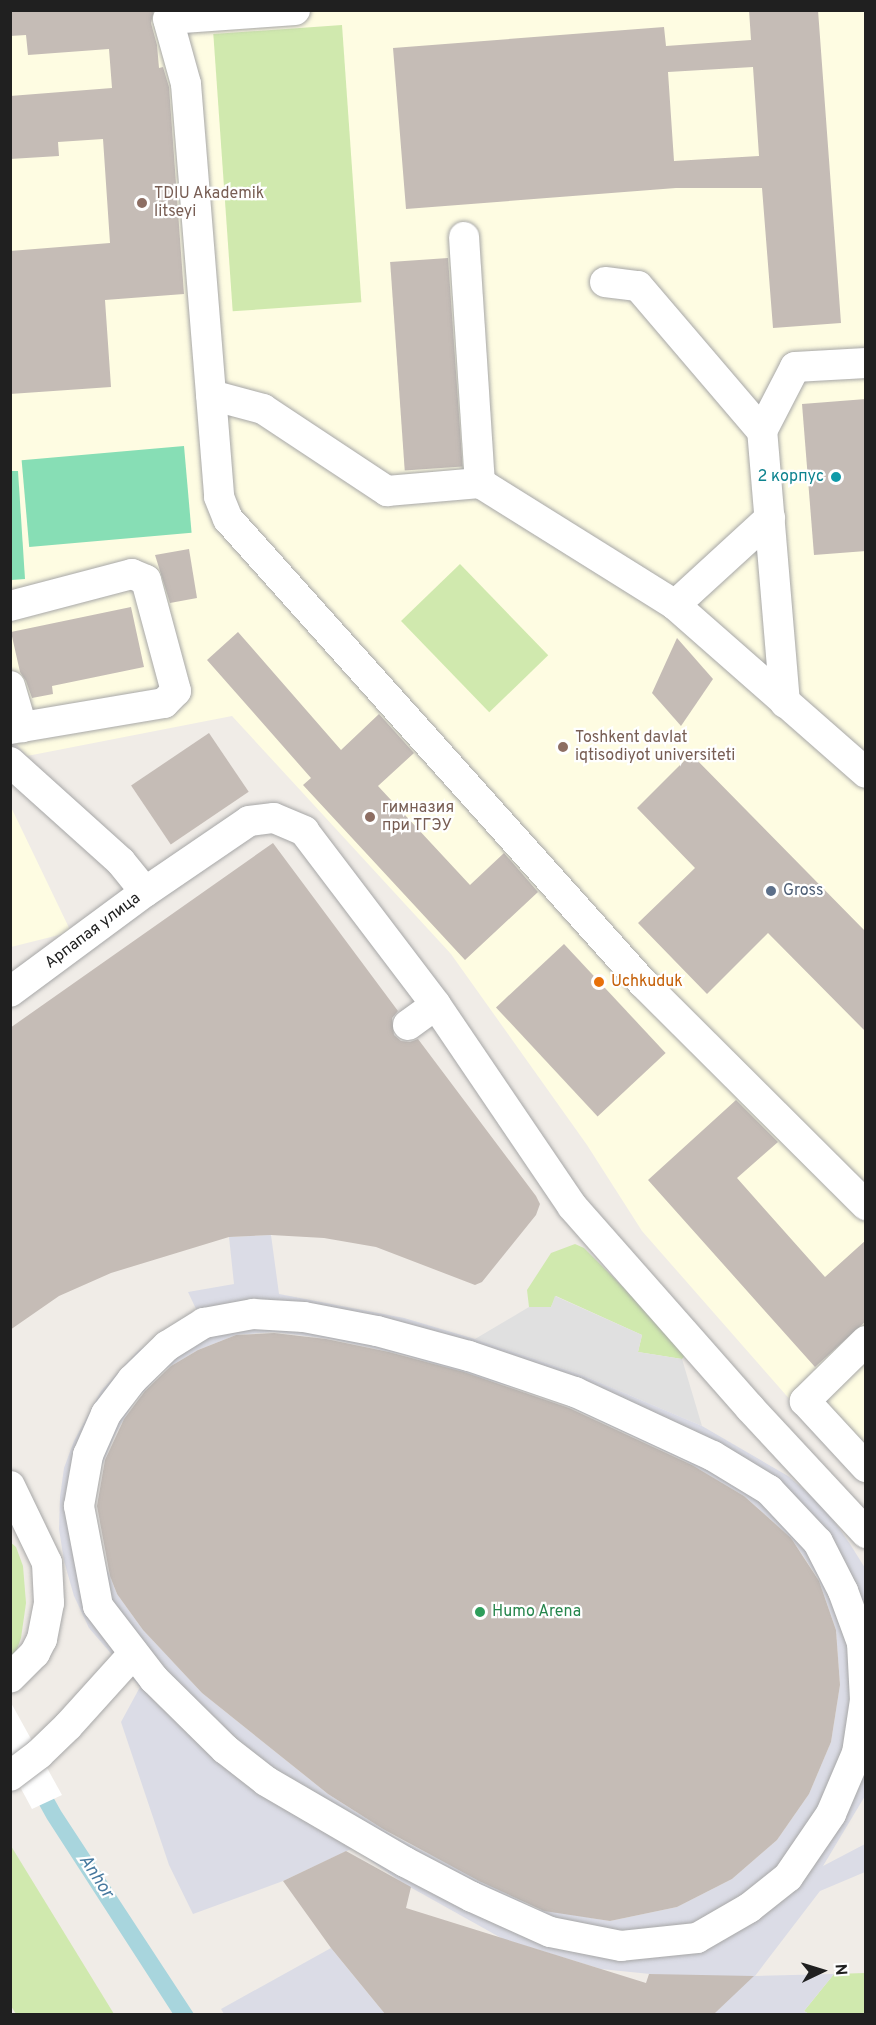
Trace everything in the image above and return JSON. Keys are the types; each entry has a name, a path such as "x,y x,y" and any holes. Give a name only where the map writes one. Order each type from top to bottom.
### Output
{"street":[{"path":"295,10 168,15 186,84 219,497 228,519 240,536 643,983 866,1205"},
{"path":"464,237 480,483"},
{"path":"605,282 638,286 762,431"},
{"path":"785,704 762,431 795,367 866,363"},
{"path":"211,395 262,409 387,491 480,483 675,605 866,773"},
{"path":"675,605 770,518"},
{"path":"10,606 132,574 146,580 176,691 164,703 16,728 10,686"},
{"name":"Арпапая улица","path":"10,762 47,792 121,862 145,892 10,992"},
{"path":"145,892 249,821 274,818 304,831 436,1005 572,1206 750,1408 866,1533"},
{"path":"408,1025 436,1005"},
{"path":"254,1314 304,1317 377,1331 469,1356 575,1392 713,1456 769,1490 818,1542 843,1591 862,1643 865,1700 857,1753 831,1814 788,1877 749,1908 697,1938 621,1946 550,1932 472,1898 334,1823 266,1781 225,1749 154,1678 134,1653 98,1606 79,1506 88,1455 106,1414 132,1380 167,1346 204,1323 254,1314"},
{"path":"866,1341 805,1401 866,1467"},
{"path":"10,1486 47,1563 50,1603 38,1646 24,1665 10,1678"},
{"path":"12,1775 39,1754 134,1653"}],"shaded area":[{"name":"Toshkent davlat iqtisodiyot universiteti","path":"10,11 865,11 865,1485 642,1231 587,1145 451,954 232,716 27,756 11,738"},
{"path":"10,805 71,932 11,947 10,947"},
{"path":"271,1235 279,1294 404,1318 582,1375 702,1426 788,1476 825,1508 865,1568 865,1796 823,1866 865,1844 865,1872 820,1891 755,1976 834,1974 804,2011 809,2014 714,2014 753,1976 670,1976 601,1969 503,1939 401,1882 353,1848 283,1881 193,1914 169,1865 121,1722 140,1687 89,1628 74,1596 64,1561 59,1529 60,1497 64,1468 74,1441 101,1391 138,1351 197,1311 188,1292 234,1284 229,1237","holes":["274,1332 330,1339 403,1355 555,1400 685,1461 744,1496 791,1538 818,1578 836,1630 840,1685 831,1742 809,1794 777,1840 732,1879 677,1907 610,1921 537,1909 394,1836 328,1794 202,1693 143,1630 117,1594 100,1551 93,1506 100,1470 116,1433 134,1402 164,1370 198,1350 236,1335"]},
{"path":"555,1296 642,1335 638,1352 682,1359 702,1426 582,1375 475,1339 529,1307 551,1307"},
{"path":"331,1948 385,2014 224,2014 221,2009"}],"green space":[{"path":"342,25 361,302 233,311 213,34"},
{"path":"184,446 192,533 29,547 22,460"},
{"path":"11,471 18,471 25,579 11,580"},
{"path":"460,564 548,655 489,712 401,621"},
{"path":"575,1244 584,1248 688,1352 682,1359 638,1352 642,1335 556,1296 551,1307 529,1307 527,1290 551,1253"},
{"path":"10,1542 16,1547 23,1566 26,1603 21,1638 15,1655 10,1657"},
{"path":"10,1846 114,2014 16,2014 11,2006"},
{"path":"865,1973 865,2014 809,2014 804,2011 834,1974"}],"water":[{"name":"Anhor","path":"10,1720 61,1811 194,2014 173,2014 47,1819 11,1754"}],"pier":[{"path":"10,1701 62,1795 32,1809 11,1770"}],"building":[{"name":"TDIU Akademik litseyi","path":"10,10 154,10 151,23 157,45 159,68 163,67 169,87 184,294 105,300 111,387 10,394 10,251 110,243 103,139 58,142 59,156 10,159 10,96 112,88 109,49 28,55 26,35 10,36"},
{"path":"749,10 818,10 841,323 773,328 762,188 676,188 406,209 393,48 664,27 666,46 751,40","holes":["753,67 759,156 674,161 668,72"]},
{"path":"448,258 463,466 405,471 390,262"},
{"name":"2 корпус","path":"866,399 866,551 814,555 802,404"},
{"path":"189,549 197,598 170,603 155,555"},
{"path":"131,607 144,667 52,686 53,694 32,698 20,672 11,632"},
{"name":"гимназия при ТГЭУ","path":"238,632 341,750 379,714 414,753 378,786 470,885 504,853 538,892 465,960 303,785 311,778 207,660"},
{"path":"677,638 713,679 681,726 652,693"},
{"path":"209,733 249,792 171,844 131,786"},
{"path":"691,754 866,932 866,1032 768,933 707,994 638,923 695,868 637,808"},
{"path":"273,843 398,1011 392,1018 394,1035 401,1041 410,1042 418,1039 536,1196 540,1204 536,1215 482,1282 475,1285 376,1247 324,1238 271,1235 229,1237 111,1273 59,1296 10,1330 10,1028"},
{"path":"564,944 666,1053 598,1116 496,1007"},
{"path":"736,1100 778,1142 737,1178 825,1277 866,1240 866,1321 815,1367 648,1180"},
{"name":"Humo Arena","path":"274,1333 326,1339 389,1352 464,1372 569,1408 692,1465 744,1496 791,1538 819,1581 836,1630 840,1685 831,1742 809,1794 777,1840 732,1879 677,1907 610,1921 544,1911 479,1881 383,1829 328,1794 202,1693 143,1630 117,1594 110,1576 97,1506 105,1460 124,1419 145,1391 171,1366 198,1350 236,1335"},
{"path":"346,1851 411,1887 406,1908 646,1983 649,1974 754,1976 714,2014 385,2014 331,1948 283,1881"}],"place":[{"name":"TDIU Akademik litseyi","path":"142,203"},
{"name":"2 корпус","path":"836,477"},
{"name":"Toshkent davlat iqtisodiyot universiteti","path":"563,747"},
{"name":"гимназия при ТГЭУ","path":"370,817"},
{"name":"Gross","path":"771,891"},
{"name":"Uchkuduk","path":"599,982"},
{"name":"Humo Arena","path":"480,1612"}]}
